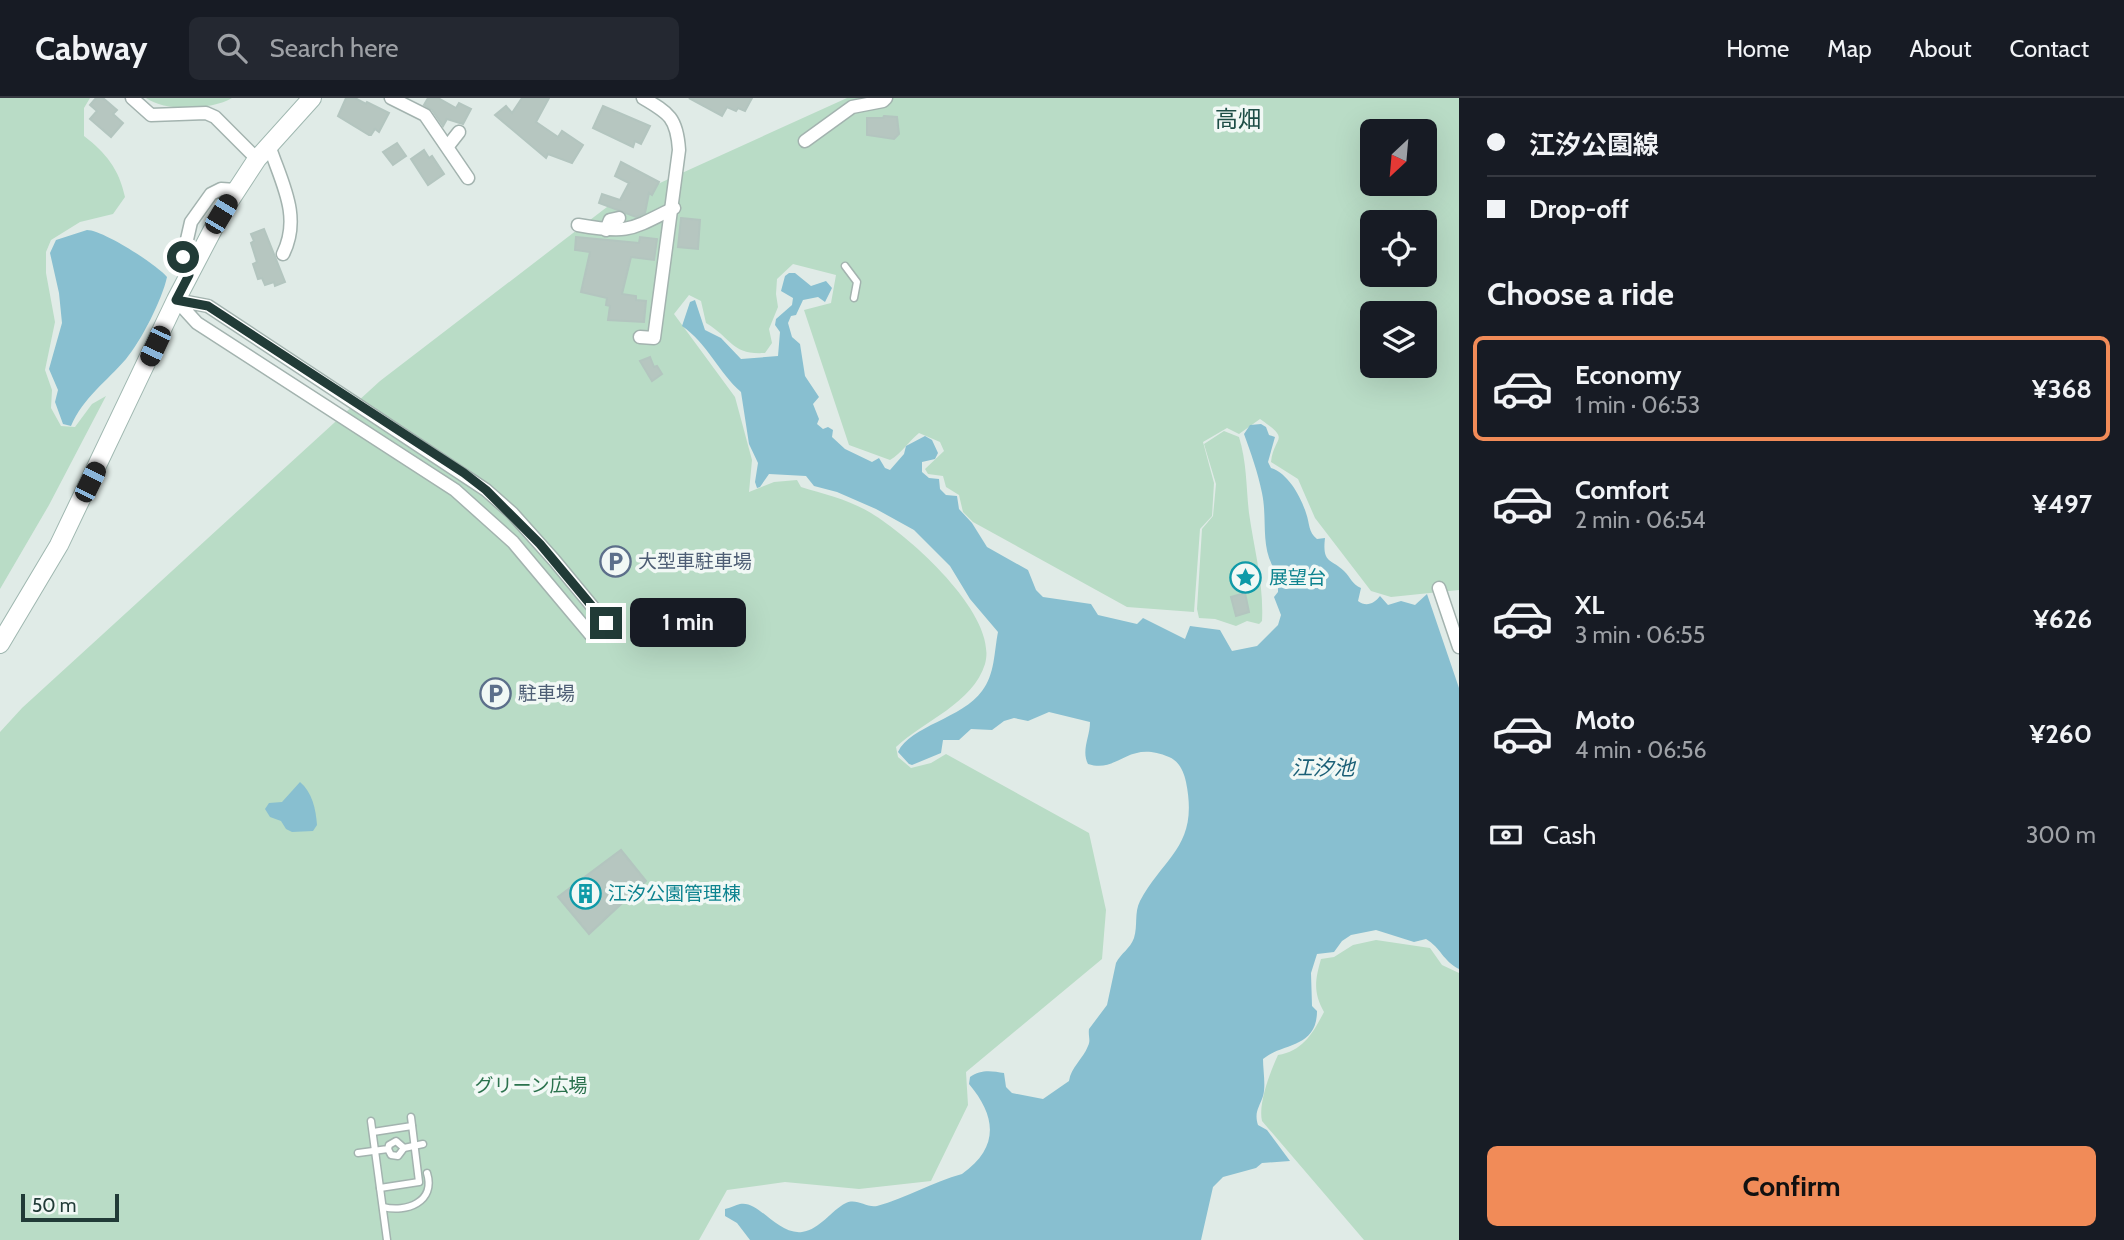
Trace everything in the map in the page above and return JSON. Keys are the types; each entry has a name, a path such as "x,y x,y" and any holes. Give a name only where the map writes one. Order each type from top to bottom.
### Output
{"main road":[{"path":"0,643 59,545 176,300 236,190 257,159 312,98"}],"street":[{"path":"132,98 151,114 206,113 215,117 257,159"},
{"path":"391,98 425,115 468,178"},
{"path":"640,337 654,338 680,150 678,130 668,113 643,98"},
{"path":"805,141 852,107 883,101 886,98"},
{"path":"448,146 459,132"},
{"path":"269,145 288,193 291,209 291,231 284,254"},
{"path":"578,226 606,230 634,229 674,208"},
{"path":"606,230 607,223 619,218"},
{"path":"176,300 208,306 464,473 512,513 606,623 591,635 513,542 455,491 197,323 176,300"},
{"path":"1438,588 1459,647"}],"lane":[{"path":"845,266 857,282 854,298"},
{"path":"380,1188 419,1182 411,1117"},
{"path":"371,1121 387,1240"},
{"path":"373,1132 412,1126"},
{"path":"393,1129 396,1140 404,1148"},
{"path":"388,1149 396,1140"},
{"path":"388,1149 391,1155 398,1156 404,1148 423,1144"},
{"path":"358,1153 388,1149"},
{"path":"383,1207 397,1211 414,1206 428,1192 430,1183 427,1173"}],"green space":[{"path":"0,98 90,98 84,108 84,136 110,162 125,197 113,214 80,222 51,240 46,252 46,273 55,322 45,370 52,390 51,408 61,426 75,427 92,404 106,396 49,505 0,589"},
{"path":"146,98 232,98 213,105 189,108 165,106"},
{"name":"グリーン広場","path":"847,98 1459,98 1459,590 1391,597 1371,591 1315,518 1298,479 1271,462 1278,435 1260,419 1239,434 1227,428 1203,442 1214,483 1212,516 1200,529 1194,612 1127,607 973,522 963,512 959,495 946,487 943,476 928,474 925,469 944,451 940,442 919,433 890,460 849,445 804,310 831,303 836,275 793,264 777,279 778,307 769,329 772,343 765,353 745,351 733,345 706,323 701,301 689,295 674,314 735,397 752,460 749,492 774,482 797,480 801,487 863,508 907,539 948,579 978,623 986,644 985,664 979,678 959,701 896,747 898,757 911,768 931,763 946,754 1089,833 1106,910 1102,959 966,1072 968,1105 931,1181 859,1189 785,1182 727,1190 699,1240 0,1240 0,732 22,708 380,381 607,207"},
{"path":"1224,431 1239,437 1244,456 1249,513 1262,594 1262,621 1259,624 1247,621 1236,626 1215,619 1199,618 1197,609 1202,529 1213,516 1216,484 1204,444"},
{"path":"1376,940 1430,948 1442,965 1459,973 1459,1240 1364,1240 1262,1121 1263,1097 1278,1055 1301,1045 1324,1012 1316,986 1321,959 1334,957 1353,945"}],"water":[{"path":"87,230 95,231 129,249 167,277 156,308 138,342 126,359 89,398 71,426 63,424 55,402 58,390 49,369 62,323 59,293 50,253 56,240"},
{"name":"江汐池","path":"795,273 811,286 826,281 832,288 825,302 818,297 803,300 796,315 791,316 788,323 792,337 800,344 805,376 819,397 813,404 819,419 817,424 823,429 828,427 833,430 832,437 845,449 872,462 879,458 885,468 890,470 904,454 906,446 925,436 932,440 938,453 935,459 922,462 922,472 929,478 939,479 940,489 946,495 957,496 959,509 972,523 987,547 1028,570 1036,590 1043,597 1091,604 1098,615 1137,624 1143,618 1185,639 1190,626 1220,630 1232,651 1257,646 1278,625 1281,615 1274,597 1278,592 1278,574 1268,556 1266,546 1262,493 1244,434 1250,425 1261,424 1266,427 1269,435 1275,437 1268,462 1271,468 1283,475 1297,493 1312,534 1317,539 1325,538 1324,546 1328,559 1361,588 1358,601 1370,604 1380,596 1388,605 1401,601 1415,605 1427,594 1459,688 1459,969 1426,939 1414,942 1376,930 1351,935 1342,941 1334,952 1317,954 1311,973 1312,1006 1317,1011 1311,1032 1305,1039 1263,1059 1264,1088 1257,1113 1258,1125 1267,1130 1290,1161 1262,1163 1256,1168 1223,1177 1213,1187 1201,1240 750,1240 737,1223 725,1216 725,1209 747,1204 784,1228 802,1232 820,1224 846,1203 877,1206 962,1174 974,1164 983,1154 990,1132 985,1108 969,1084 970,1077 982,1072 1004,1073 1006,1087 1012,1093 1043,1099 1069,1081 1072,1071 1089,1044 1089,1029 1107,1005 1116,963 1134,938 1140,901 1177,848 1188,821 1186,782 1176,761 1155,753 1143,752 1108,765 1088,764 1086,749 1090,722 1049,712 1028,721 1014,718 1004,721 992,730 971,729 959,740 943,740 941,753 912,765 898,752 914,735 963,708 982,691 992,670 998,632 970,599 950,566 914,530 876,509 837,492 814,486 806,476 769,474 757,488 755,482 758,463 749,444 741,392 699,341 682,326 690,302 695,300 705,330 721,338 741,359 778,356 780,332 775,325 776,319 792,305 793,298 781,291 785,276"},
{"path":"300,782 308,791 314,807 317,825 313,831 292,832 286,829 281,821 270,817 265,809 269,803 282,802"}],"building":[{"path":"96,98 103,98 117,110 113,114 123,123 111,137 90,119 97,111 90,105"},
{"path":"346,98 355,98 366,104 367,102 389,113 379,132 375,129 369,135 338,116"},
{"path":"428,98 438,98 456,108 459,103 471,109 463,124 447,119 443,126 432,110 424,105"},
{"path":"522,98 549,98 536,122 558,137 562,131 583,145 572,163 548,154 546,158 495,115 506,106 512,113"},
{"path":"689,98 752,98 745,111 727,107 722,116"},
{"path":"603,106 650,126 641,144 635,141 633,147 593,128"},
{"path":"897,117 899,134 894,139 867,135 867,118"},
{"path":"397,143 406,156 393,165 383,152"},
{"path":"424,150 429,158 432,156 444,174 428,185 411,159"},
{"path":"621,162 659,182 652,195 649,193 645,213 636,217 599,203 602,194 620,200 629,183 615,176"},
{"path":"681,218 700,220 698,249 678,247"},
{"path":"264,229 285,282 275,286 274,282 265,285 262,278 258,279 253,264 257,262 251,234"},
{"path":"576,237 639,243 640,237 657,239 654,260 631,257 622,294 646,301 644,322 608,320 610,306 606,305 607,298 581,292 590,252 575,250"},
{"path":"650,357 654,367 657,366 662,374 652,381 640,361"},
{"path":"1245,593 1249,612 1236,616 1231,597"},
{"name":"江汐公園管理棟","path":"621,850 646,881 589,934 558,897"}],"place":[{"name":"大型車駐車場","path":"615,561"},
{"name":"展望台","path":"1246,577"},
{"name":"駐車場","path":"495,693"},
{"name":"江汐公園管理棟","path":"585,893"}],"district":[{"name":"高畑","path":"1238,119"}],"route":[{"path":"183,257 189,275 176,300 208,306 464,473 512,513 606,623"}]}
